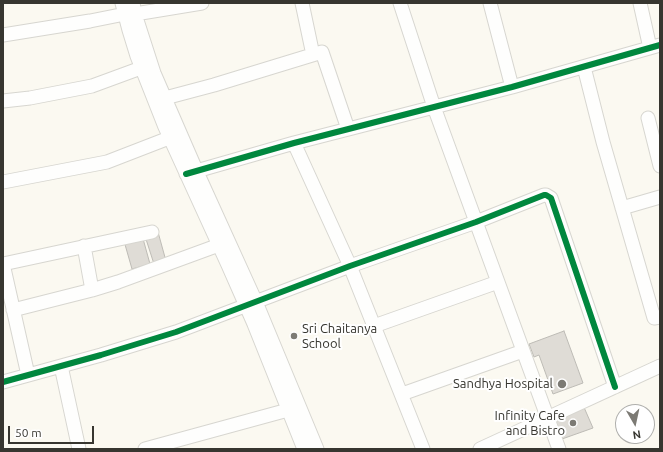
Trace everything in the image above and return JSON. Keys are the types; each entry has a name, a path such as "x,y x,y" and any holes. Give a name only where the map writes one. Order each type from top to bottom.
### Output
{"street":[{"path":"3,34 90,21 129,9 202,3"},
{"path":"302,3 313,55"},
{"path":"400,3 434,107 559,449"},
{"path":"490,3 494,24 512,87"},
{"path":"192,173 294,143 512,87 655,46 640,3"},
{"path":"129,9 136,56 170,138 192,173 317,449"},
{"path":"129,9 165,98 219,245 251,304 288,410 304,449"},
{"path":"165,98 214,85 322,52 348,129"},
{"path":"584,67 603,142 654,318 660,317"},
{"path":"3,101 30,98 92,86 141,68"},
{"path":"648,118 660,166"},
{"path":"3,182 107,162 170,138"},
{"path":"294,143 350,266 423,449"},
{"path":"3,382 176,332 350,266 476,222 544,195 551,198 615,387"},
{"path":"622,208 660,197"},
{"path":"28,375 3,264 152,232"},
{"path":"13,310 118,282 219,245"},
{"path":"84,246 92,290"},
{"path":"374,326 498,282"},
{"path":"402,394 523,351"},
{"path":"61,366 79,449"},
{"path":"480,449 660,366"},
{"path":"145,449 179,445 288,410"}],"building":[{"path":"158,232 166,261 154,264 145,236"},
{"path":"142,235 150,264 132,269 124,241"},
{"path":"564,331 583,383 553,394 539,355 534,357 529,344"},
{"name":"Infinity Cafe and Bistro","path":"583,405 593,428 562,439 554,419"}],"cycle path":[{"path":"186,174 294,143 512,87 660,45"},
{"path":"3,382 101,355 176,332 350,266 476,222 546,195 551,198 615,387"}],"place":[{"name":"Sri Chaitanya School","path":"294,336"},
{"name":"Sandhya Hospital","path":"562,384"},
{"name":"Infinity Cafe and Bistro","path":"573,423"}]}
